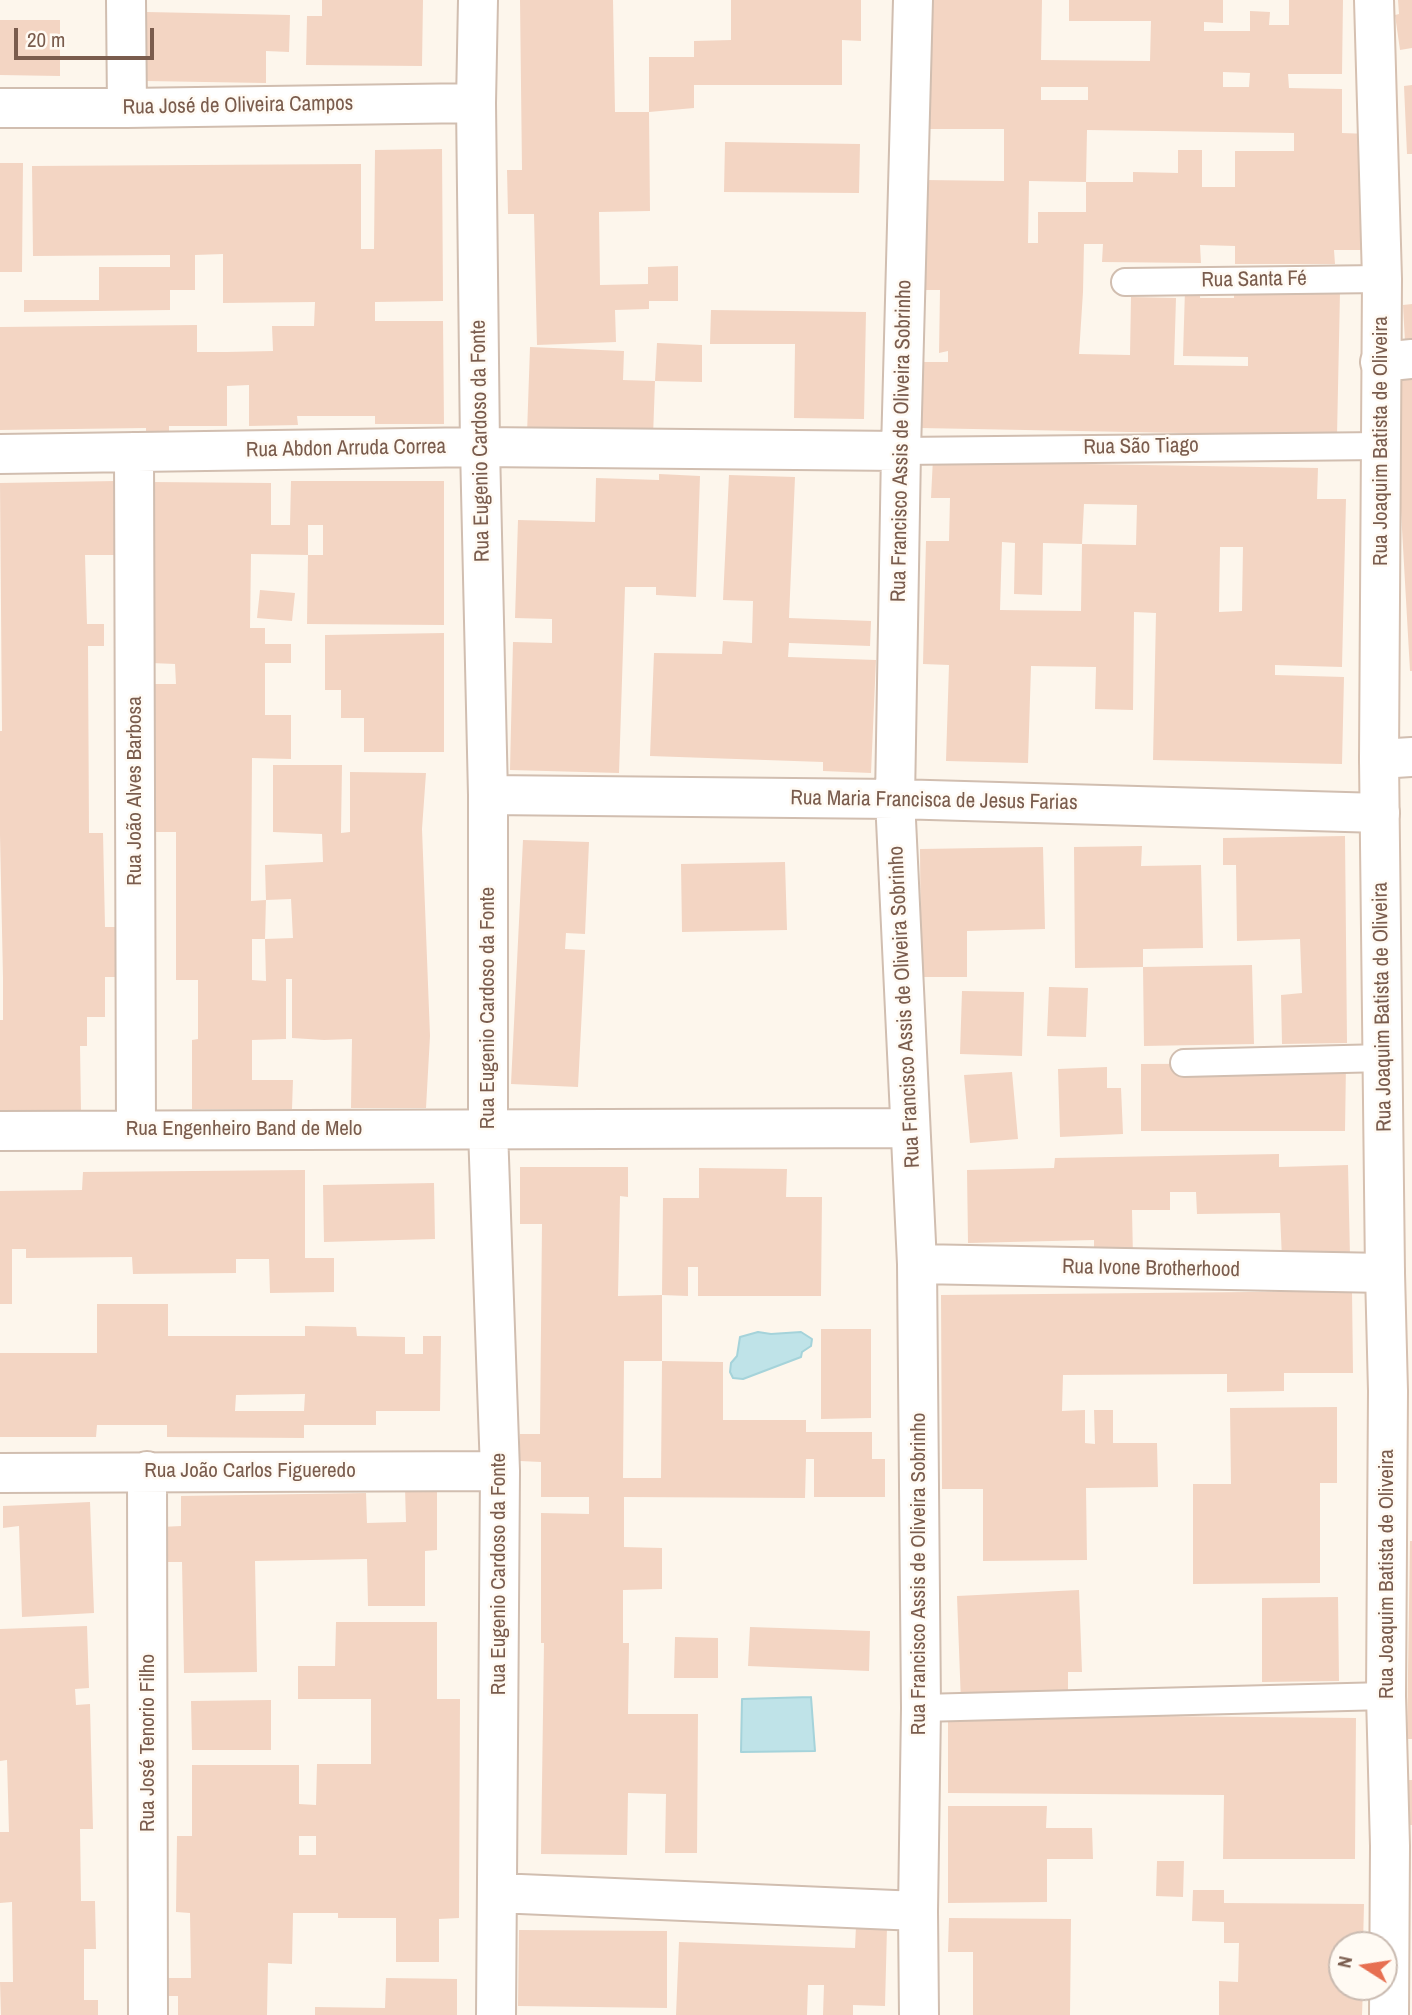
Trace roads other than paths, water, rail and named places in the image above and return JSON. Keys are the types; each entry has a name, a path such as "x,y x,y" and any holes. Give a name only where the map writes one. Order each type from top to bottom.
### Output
{"street":[{"path":"126,0 127,108"},
{"name":"Rua Eugenio Cardoso da Fonte","path":"478,0 476,103 480,447 488,795 488,1130 500,1471 496,2015"},
{"name":"Rua Francisco Assis de Oliveira Sobrinho","path":"913,0 895,799 917,1264 921,1708 919,2015"},
{"name":"Rua Joaquim Batista de Oliveira","path":"1374,0 1382,279 1396,361 1381,446 1396,758 1381,813 1385,1273 1400,1391 1385,1696 1401,1846 1389,2015"},
{"name":"Rua José de Oliveira Campos","path":"0,108 476,103"},
{"name":"Rua Abdon Arruda Correa","path":"0,454 480,447 901,451"},
{"name":"Rua João Alves Barbosa","path":"134,452 136,1129"},
{"name":"Rua Maria Francisca de Jesus Farias","path":"488,795 895,799 1381,813"},
{"name":"Rua Engenheiro Band de Melo","path":"0,1131 910,1128"},
{"name":"Rua Ivone Brotherhood","path":"917,1264 1385,1273"},
{"name":"Rua José Tenorio Filho","path":"147,1471 148,2015"},
{"name":"Rua João Carlos Figueredo","path":"0,1473 500,1471"},
{"path":"497,1893 918,1911"}],"lane":[{"name":"Rua Santa Fé","path":"1125,282 1382,279"},
{"name":"Rua São Tiago","path":"901,451 1381,446"},
{"path":"1184,1063 1384,1058"},
{"path":"921,1708 1385,1696"}],"water":[{"path":"758,1332 801,1332 812,1339 811,1346 802,1352 801,1357 743,1379 733,1378 730,1372 731,1363 737,1356 740,1337"},
{"path":"811,1697 815,1751 741,1752 742,1699"}]}
